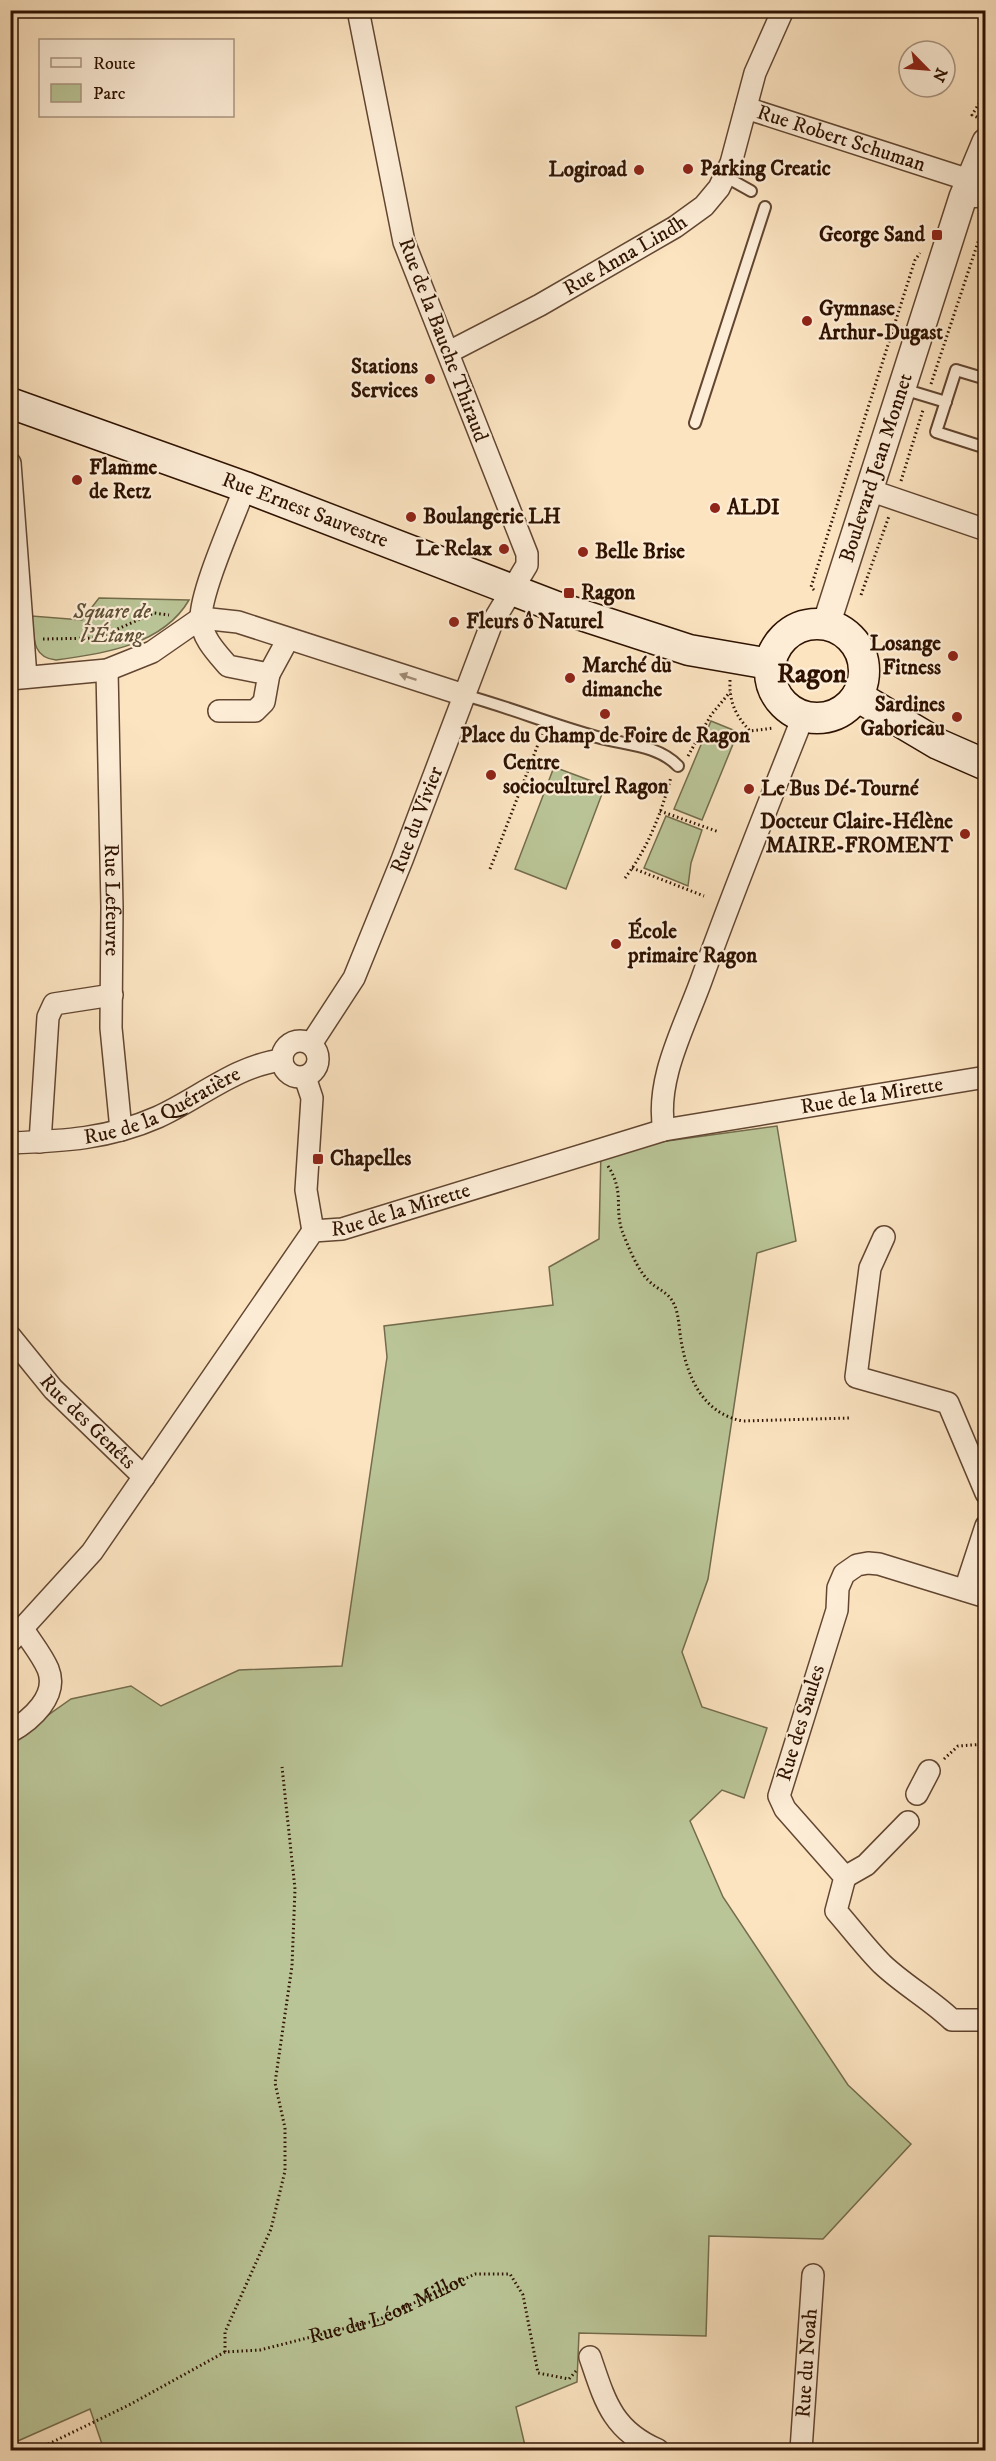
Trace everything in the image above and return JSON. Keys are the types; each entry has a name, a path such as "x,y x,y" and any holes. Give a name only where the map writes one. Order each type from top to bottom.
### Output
{"main road":[{"name":"Rue Ernest Sauvestre","path":"11,407 245,487 512,590 690,650 733,669 770,664"},
{"path":"826,625 839,629 857,646 864,671 857,696 850,706 833,715 815,719 802,717 790,711 777,696 770,678 773,652 790,632 801,627 826,625"},
{"path":"857,696 938,744 986,765"}],"street":[{"name":"Rue de la Bauche Thiraud","path":"358,10 404,242 527,554 523,574 512,590"},
{"name":"Rue Robert Schuman","path":"783,10 765,45 746,108 972,191"},
{"name":"Rue Anna Lindh","path":"449,352 540,304 675,227 704,206 726,177 737,148 746,108"},
{"name":"Boulevard Jean Monnet","path":"826,625 869,490 972,191 985,146"},
{"path":"10,464 23,640 18,678 107,670 152,652 201,618 238,622 464,695"},
{"path":"245,487 207,589 201,618 208,643 228,666 269,674"},
{"path":"869,490 986,530"},
{"name":"Rue du Vivier","path":"311,1044 354,978 407,849 491,625 512,590"},
{"path":"219,711 255,711 264,702 269,674 288,639"},
{"name":"Rue Lefeuvre","path":"107,670 112,995 115,1085 121,1130"},
{"path":"664,1130 662,1116 664,1084 727,908 802,717"},
{"path":"40,1142 48,1017 54,1004 112,995"},
{"path":"300,1040 311,1044 318,1054 317,1065 305,1077 298,1077 287,1072 282,1060 289,1044 300,1040"},
{"name":"Rue de la Quératière","path":"10,1143 87,1139 121,1130 159,1116 250,1068 282,1060"},
{"path":"305,1077 312,1098 306,1190 313,1231"},
{"name":"Rue de la Mirette","path":"17,1635 92,1552 313,1231 342,1229 664,1130 986,1077"},
{"path":"884,1237 870,1268 856,1377 948,1403 986,1493"},
{"name":"Rue des Genêts","path":"10,1336 53,1389 144,1477"},
{"path":"986,1526 965,1590 986,1597"},
{"name":"Rue des Saules","path":"845,1877 785,1809 779,1797 837,1610 838,1588 844,1574 857,1565 879,1564 965,1590"},
{"path":"10,1732 24,1724 40,1709 50,1688 49,1671 17,1635"},
{"path":"917,1794 929,1772"},
{"path":"908,1822 866,1865 845,1877 836,1911 884,1965 909,1987 930,1999 952,2020 985,2021"},
{"name":"Rue du Noah","path":"801,2451 813,2275"},
{"path":"590,2357 604,2398 621,2428 658,2451"}],"lane":[{"path":"726,177 751,191"},
{"path":"695,423 765,207"},
{"path":"986,379 956,370 936,432 986,448"},
{"path":"903,389 946,402"},
{"path":"464,695 597,738 641,746 670,757 678,766"}],"path":[{"path":"986,92 972,115 986,120"},
{"path":"971,262 986,218"},
{"path":"23,640 97,638 154,614 201,618"},
{"path":"733,669 730,692 739,720 750,731 774,728"},
{"path":"625,878 649,842 672,773 691,753 711,715 730,692"},
{"path":"490,868 547,721"},
{"path":"660,811 719,832"},
{"path":"632,868 704,896"},
{"path":"602,1150 619,1189 620,1223 623,1234 642,1272 652,1285 666,1292 675,1306 683,1354 699,1394 727,1418 743,1421 849,1418"},
{"path":"929,1772 958,1746 986,1744"},
{"path":"225,2352 225,2332 271,2229 285,2171 285,2128 275,2083 292,1966 295,1889 282,1767"},
{"name":"Rue du Léon Millot","path":"36,2451 129,2405 225,2352 260,2350 378,2319 475,2274 510,2274 523,2295 538,2373 569,2379 590,2357"}],"green space":[{"name":"Square de l'Étang","path":"99,598 189,600 164,628 130,645 56,660 42,655 35,644 32,616 82,620"},
{"path":"711,721 738,732 702,820 674,809"},
{"path":"554,767 605,786 566,889 515,869"},
{"path":"666,816 702,830 691,863 688,886 644,868"},
{"path":"777,1126 796,1241 757,1253 708,1579 682,1652 702,1707 767,1728 744,1798 722,1790 690,1821 723,1897 848,2085 911,2144 823,2239 709,2236 706,2336 579,2333 577,2382 516,2407 526,2450 104,2450 90,2409 11,2444 10,1742 71,1699 131,1686 161,1706 239,1670 342,1666 387,1357 384,1326 553,1305 549,1267 599,1239 601,1150"}],"place":[{"name":"Parking Creatic","path":"688,169"},
{"name":"Logiroad","path":"639,170"},
{"name":"George Sand","path":"937,235"},
{"name":"Gymnase Arthur-Dugast","path":"807,321"},
{"name":"Stations Services","path":"430,379"},
{"name":"Flamme de Retz","path":"77,480"},
{"name":"ALDI","path":"715,508"},
{"name":"Boulangerie LH","path":"411,517"},
{"name":"Le Relax","path":"504,549"},
{"name":"Belle Brise","path":"583,552"},
{"name":"Ragon","path":"569,593"},
{"name":"Fleurs ô Naturel","path":"454,622"},
{"name":"Losange Fitness","path":"953,656"},
{"name":"Marché du dimanche","path":"570,678"},
{"name":"Place du Champ de Foire de Ragon","path":"605,714"},
{"name":"Sardines Gaborieau","path":"957,717"},
{"name":"Centre socioculturel Ragon","path":"491,775"},
{"name":"Le Bus Dé-Tourné","path":"749,789"},
{"name":"Docteur Claire-Hélène MAIRE-FROMENT","path":"965,834"},
{"name":"École primaire Ragon","path":"616,944"},
{"name":"Chapelles","path":"318,1159"}],"district":[{"name":"Ragon","path":"812,674"}]}
